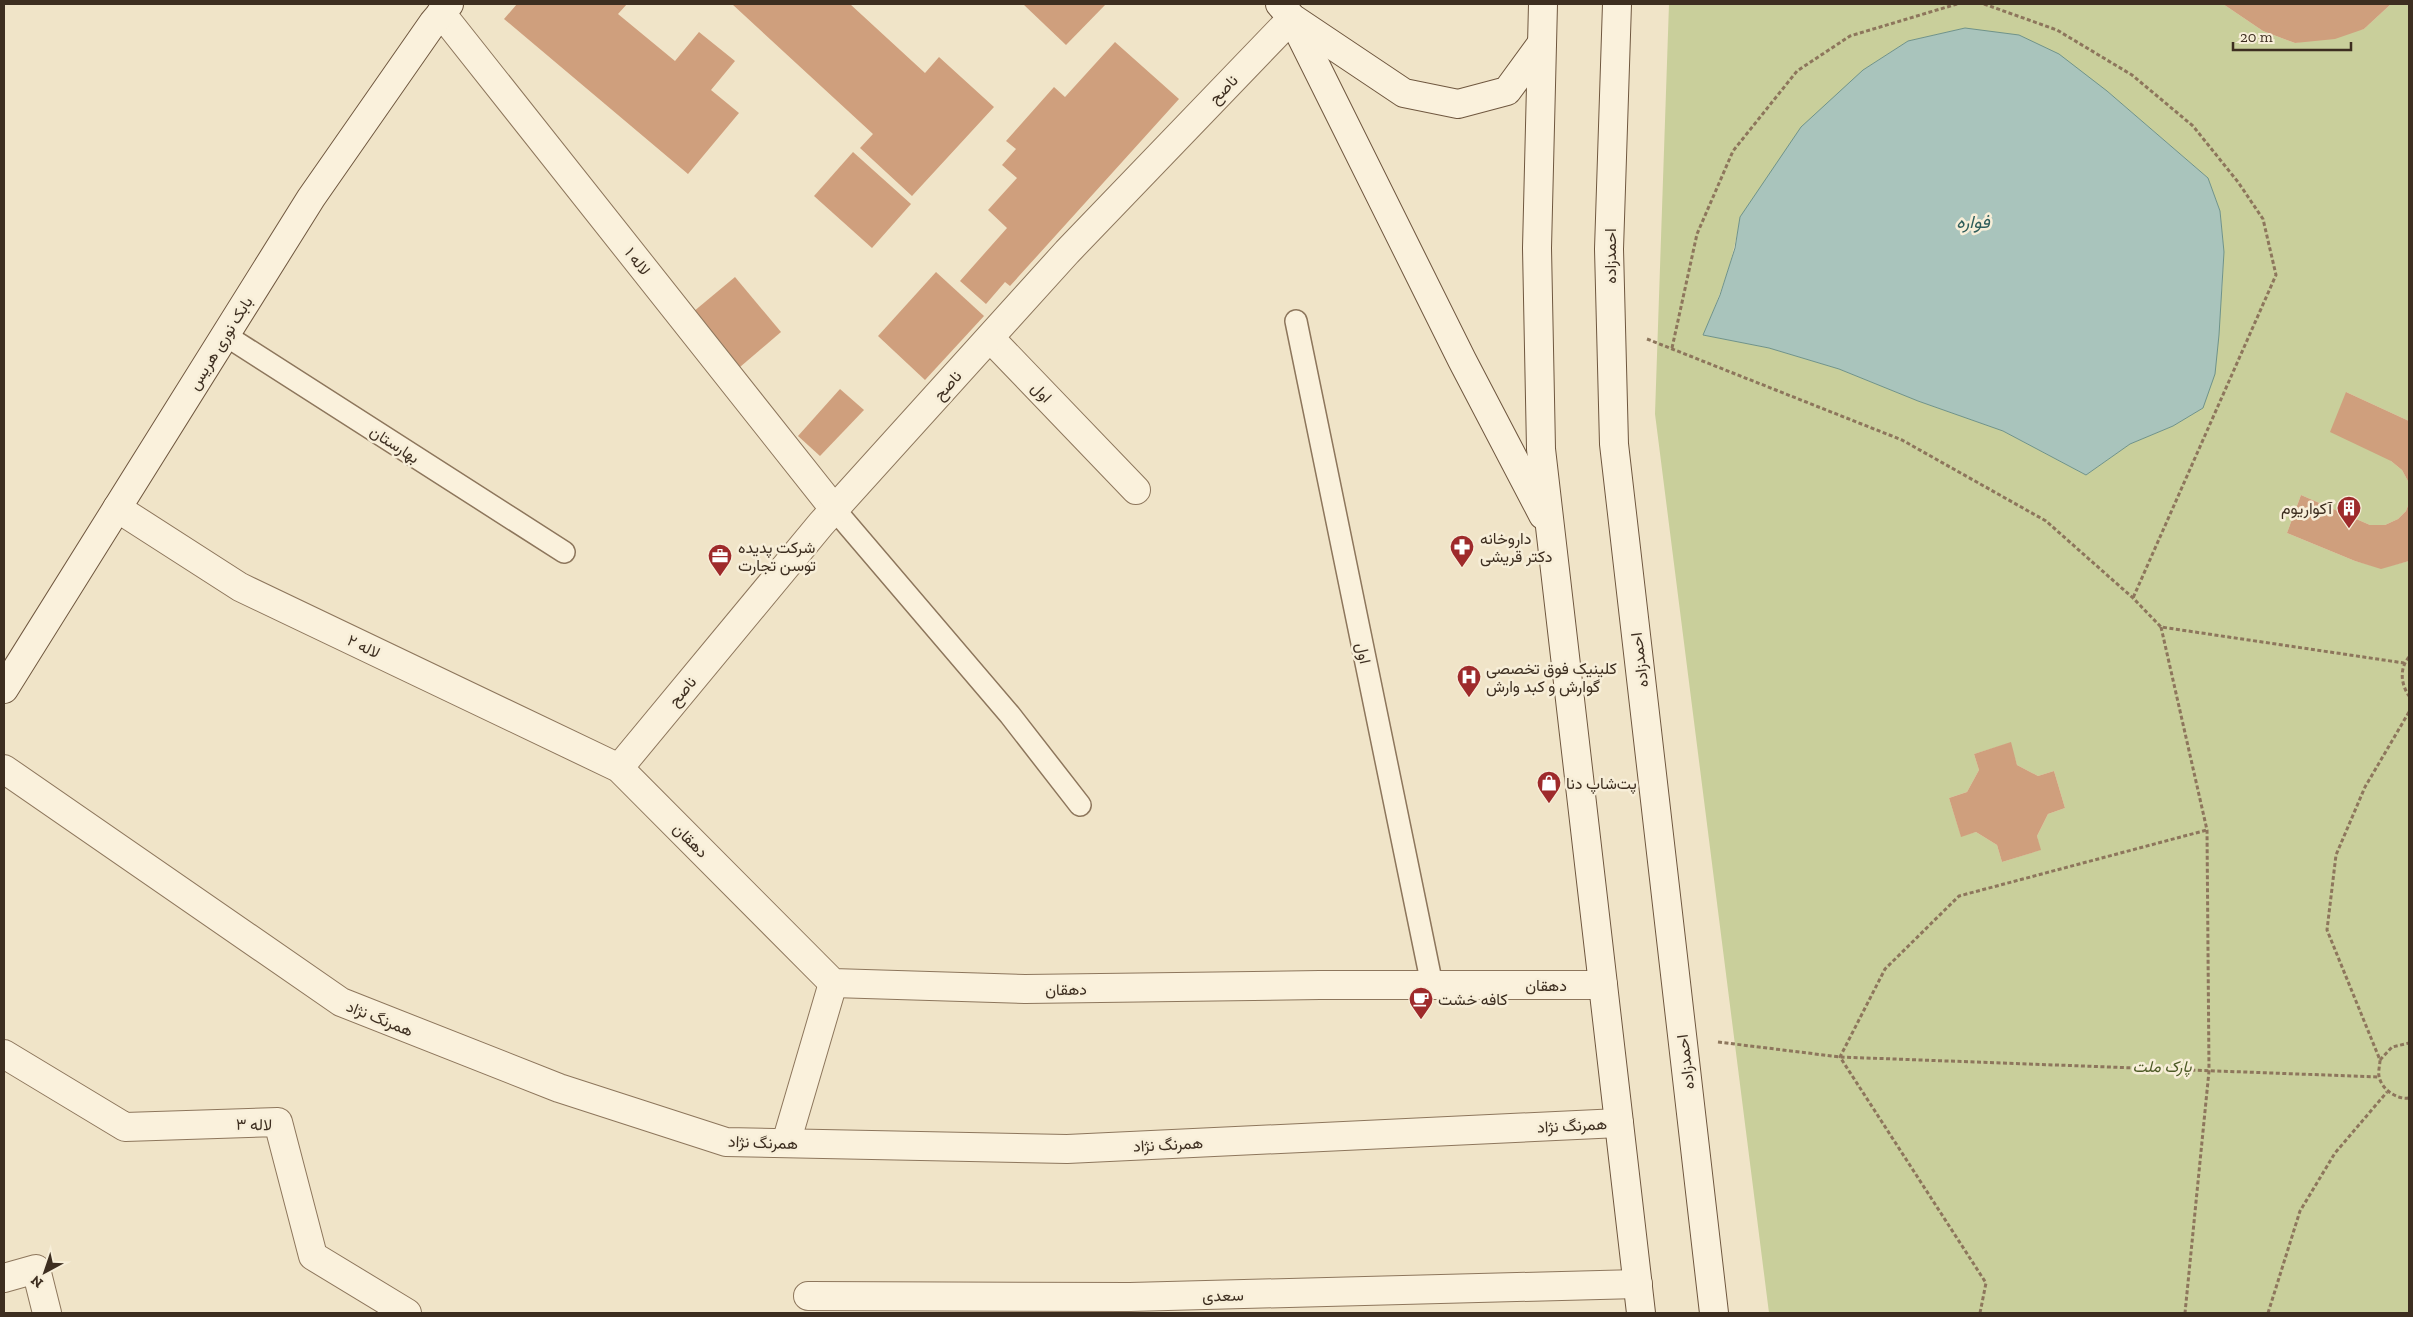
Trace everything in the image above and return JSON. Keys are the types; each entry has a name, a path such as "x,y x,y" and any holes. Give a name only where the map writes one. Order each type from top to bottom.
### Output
{"street":[{"path":"1543,4 1537,248 1541,449 1641,1313"},
{"name":"احمدزاده","path":"1617,4 1610,249 1614,444 1714,1313"},
{"name":"بابک نوری هریس","path":"4,689 311,198 445,8"},
{"name":"لاله ۱","path":"445,8 835,510"},
{"path":"1286,11 1404,93 1458,104 1507,91 1542,43"},
{"path":"1286,11 1550,530"},
{"name":"ناصح","path":"618,768 835,510 1286,11"},
{"name":"اول","path":"990,338 1136,490"},
{"name":"لاله ۲","path":"117,508 240,586 618,768"},
{"name":"دهقان","path":"618,768 834,983 1024,989 1603,985"},
{"name":"همرنگ نژاد","path":"4,769 340,1002 559,1088 726,1142 1067,1149 1619,1123"},
{"path":"786,1143 834,983"},
{"name":"لاله ۳","path":"4,1054 125,1127 278,1122 313,1256 407,1313"},
{"path":"4,1278 36,1269 47,1313"},
{"name":"سعدی","path":"808,1296 1130,1297 1638,1284"}],"lane":[{"name":"اول","path":"1296,321 1432,985"},
{"name":"بهارستان","path":"225,335 564,552"},
{"path":"835,510 1010,715 1080,805"}],"path":[{"path":"1672,348 1697,234 1733,152 1797,71 1850,36 1957,4"},
{"path":"1984,4 2057,30 2132,75 2192,126 2238,182 2263,219 2276,275 2133,598"},
{"path":"1611,326 1672,348 1902,440 2046,521 2133,598 2160,627 2207,830 2209,1071 2185,1313"},
{"path":"2160,627 2404,663"},
{"path":"2409,657 2404,663 2402,685 2409,696"},
{"path":"2409,712 2365,787 2336,855 2327,930 2380,1060 2379,1077 2388,1092 2404,1099 2409,1098"},
{"path":"1840,1056 1885,969 1959,896 2207,830"},
{"path":"1682,1037 1840,1056 2379,1077"},
{"path":"2380,1060 2392,1046 2409,1043"},
{"path":"1840,1056 1986,1282 1980,1313"},
{"path":"2268,1313 2300,1210 2336,1153 2388,1092"}],"green space":[{"name":"پارک ملت","path":"1669,4 2223,4 2263,31 2295,43 2364,29 2391,4 2409,4 2409,421 2346,392 2391,461 2402,470 2409,483 2409,503 2406,511 2398,519 2385,525 2370,525 2301,495 2287,533 2355,561 2381,568 2409,561 2409,1313 1769,1313 1655,414","holes":["1965,28 2107,91 2208,178 2220,211 2224,252 2222,291 2203,408 2173,426 2130,444 2086,475 2003,431 1918,401 1839,369 1769,348 1703,335 1726,277 1740,217 1863,70 1908,41","2010,743 2017,765 2038,776 2054,771 2065,808 2048,814 2037,836 2040,850 2002,862 1997,845 1976,832 1961,836 1949,798 1967,792 1979,770 1974,754"]}],"water":[{"name":"فواره","path":"1965,28 2019,35 2059,54 2107,91 2208,178 2220,211 2224,252 2219,335 2215,374 2203,408 2173,426 2130,444 2086,475 2003,431 1918,401 1839,369 1769,348 1703,335 1720,295 1735,248 1740,217 1801,127 1863,70 1908,41"}],"building":[{"path":"517,4 627,4 618,14 675,61 699,32 735,61 711,90 739,113 688,174 504,19"},
{"path":"732,4 850,4 925,73 939,57 994,107 912,196 860,148 873,134"},
{"path":"1023,4 1106,4 1066,45"},
{"path":"2223,4 2391,4 2364,29 2335,39 2295,43 2263,31"},
{"path":"1115,42 1179,99 1010,286 1005,282 986,304 960,281 1007,228 988,210 1017,178 1002,165 1016,149 1006,141 1054,87 1065,97"},
{"path":"853,152 911,204 872,248 814,196"},
{"path":"936,272 984,316 925,380 878,336"},
{"path":"735,277 781,332 740,367 693,312"},
{"path":"840,389 864,410 820,456 798,436"},
{"path":"2346,392 2409,421 2409,483 2402,470 2391,461 2330,432"},
{"name":"آکواریوم","path":"2301,495 2370,525 2385,525 2398,519 2406,511 2409,503 2409,561 2381,569 2355,561 2287,533"},
{"path":"2011,742 2017,765 2038,776 2054,771 2065,808 2048,814 2037,836 2041,850 2002,862 1997,845 1976,832 1961,837 1949,798 1967,792 1979,770 1974,754"}],"place":[{"name":"آکواریوم","path":"2349,529"},
{"name":"داروخانه دکتر قریشی","path":"1462,568"},
{"name":"شرکت پدیده توسن تجارت","path":"720,577"},
{"name":"کلینیک فوق تخصصی گوارش و کبد وارش","path":"1469,698"},
{"name":"پت‌شاپ دنا","path":"1549,804"},
{"name":"کافه خشت","path":"1421,1020"}]}
